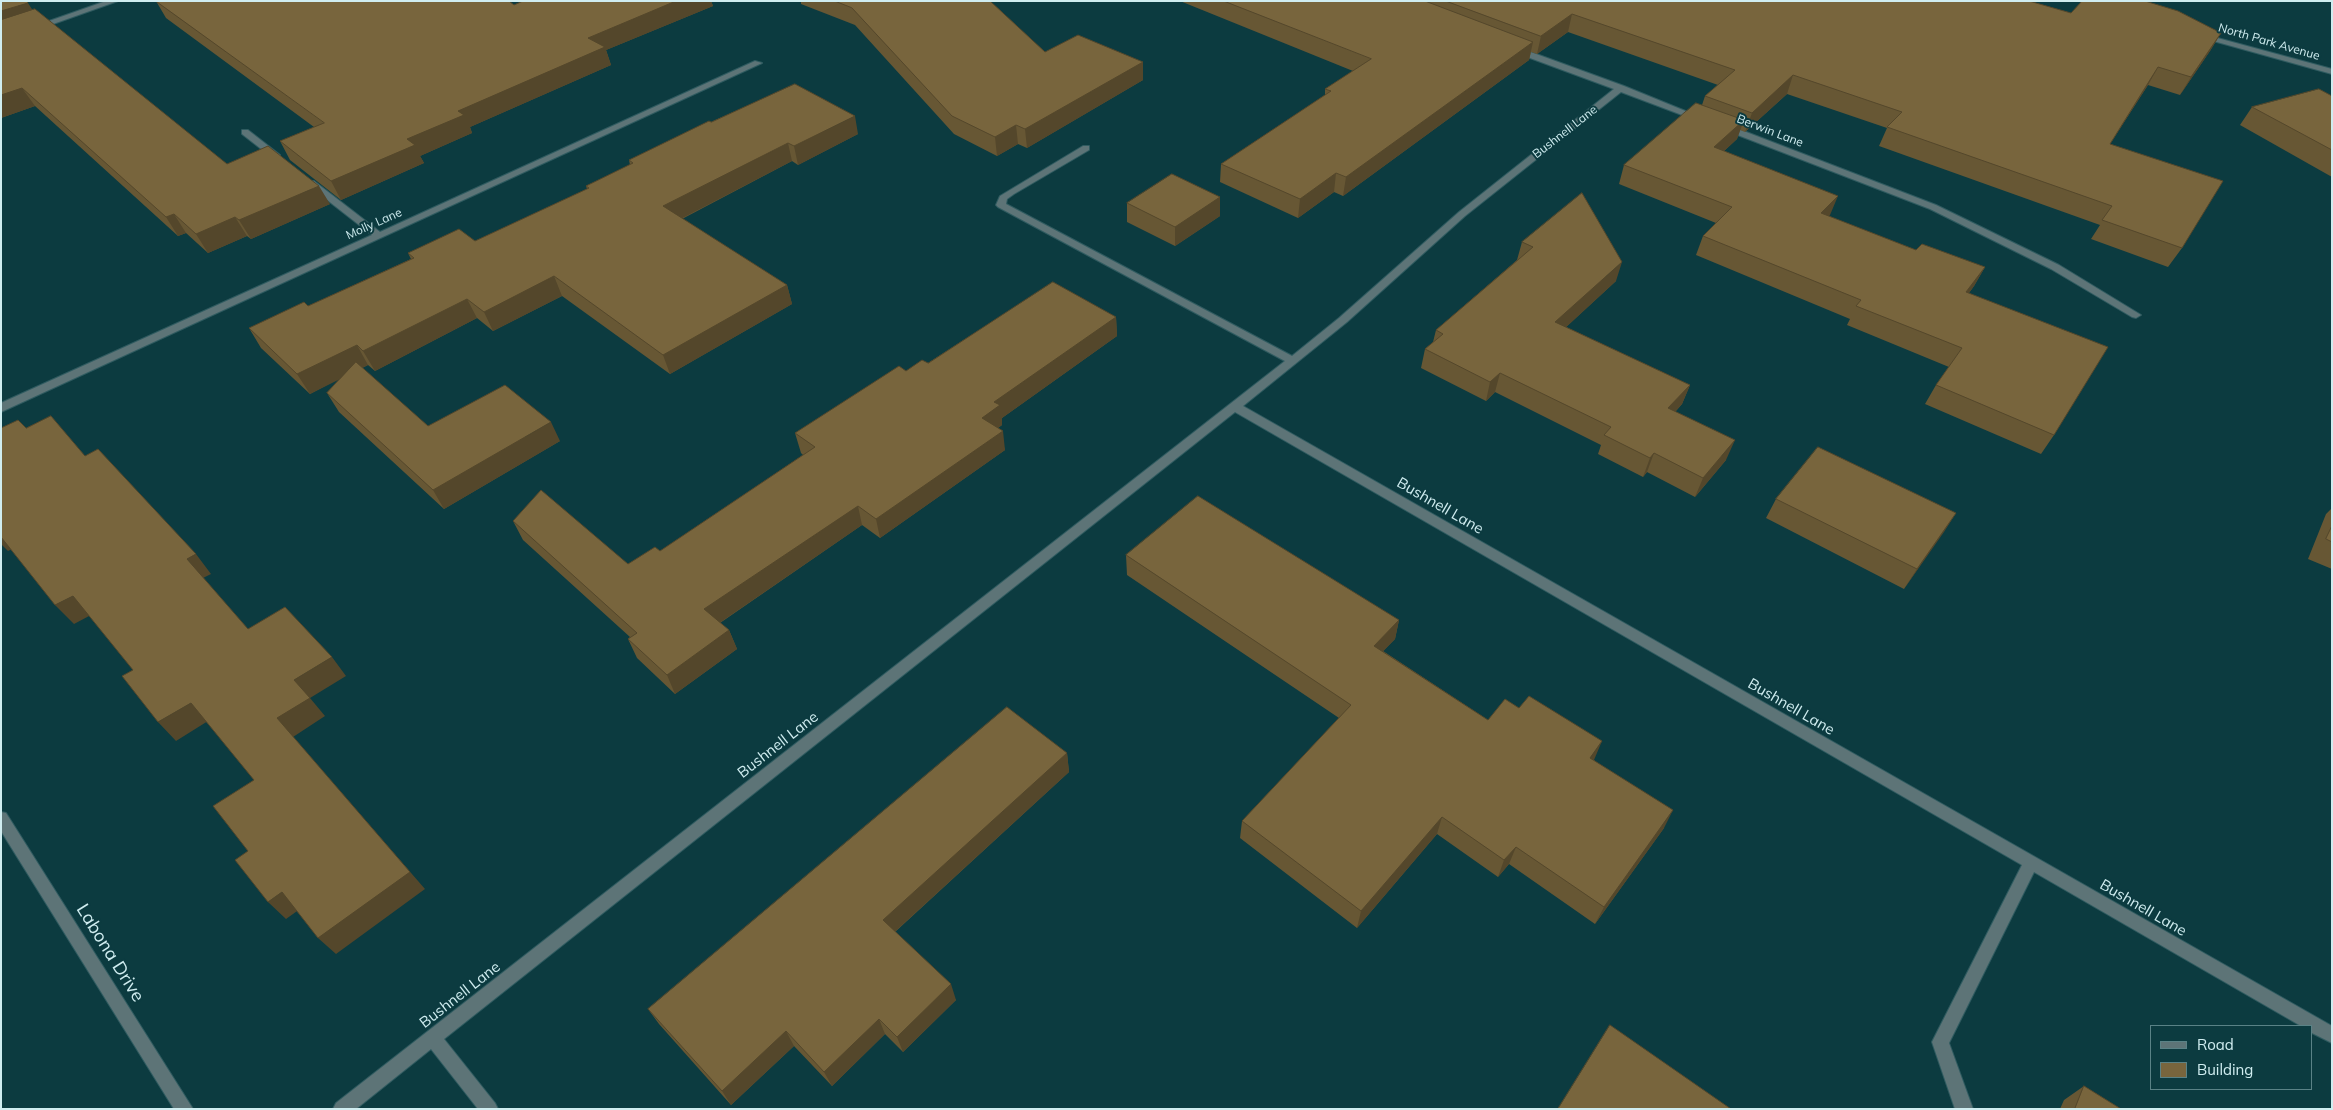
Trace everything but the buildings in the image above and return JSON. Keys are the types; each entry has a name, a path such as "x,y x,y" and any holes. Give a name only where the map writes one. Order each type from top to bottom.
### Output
{"street":[{"path":"29,29 114,1"},
{"name":"North Park Avenue","path":"2189,31 2332,72"},
{"name":"Berwin Lane","path":"1501,45 1620,88 1933,207 2055,267 2136,315"},
{"name":"Molly Lane","path":"1,408 758,63"},
{"name":"Bushnell Lane","path":"342,1109 1293,361 1343,320 1462,214 1620,88"},
{"path":"245,132 284,163"},
{"path":"1086,148 1011,192 1003,198 1001,205 1293,361"},
{"path":"300,175 378,236"},
{"name":"Bushnell Lane","path":"1235,407 2332,1035"},
{"name":"Labona Drive","path":"1,818 184,1109"},
{"path":"1964,1109 1940,1042 2031,862"},
{"path":"433,1038 489,1109"}]}
